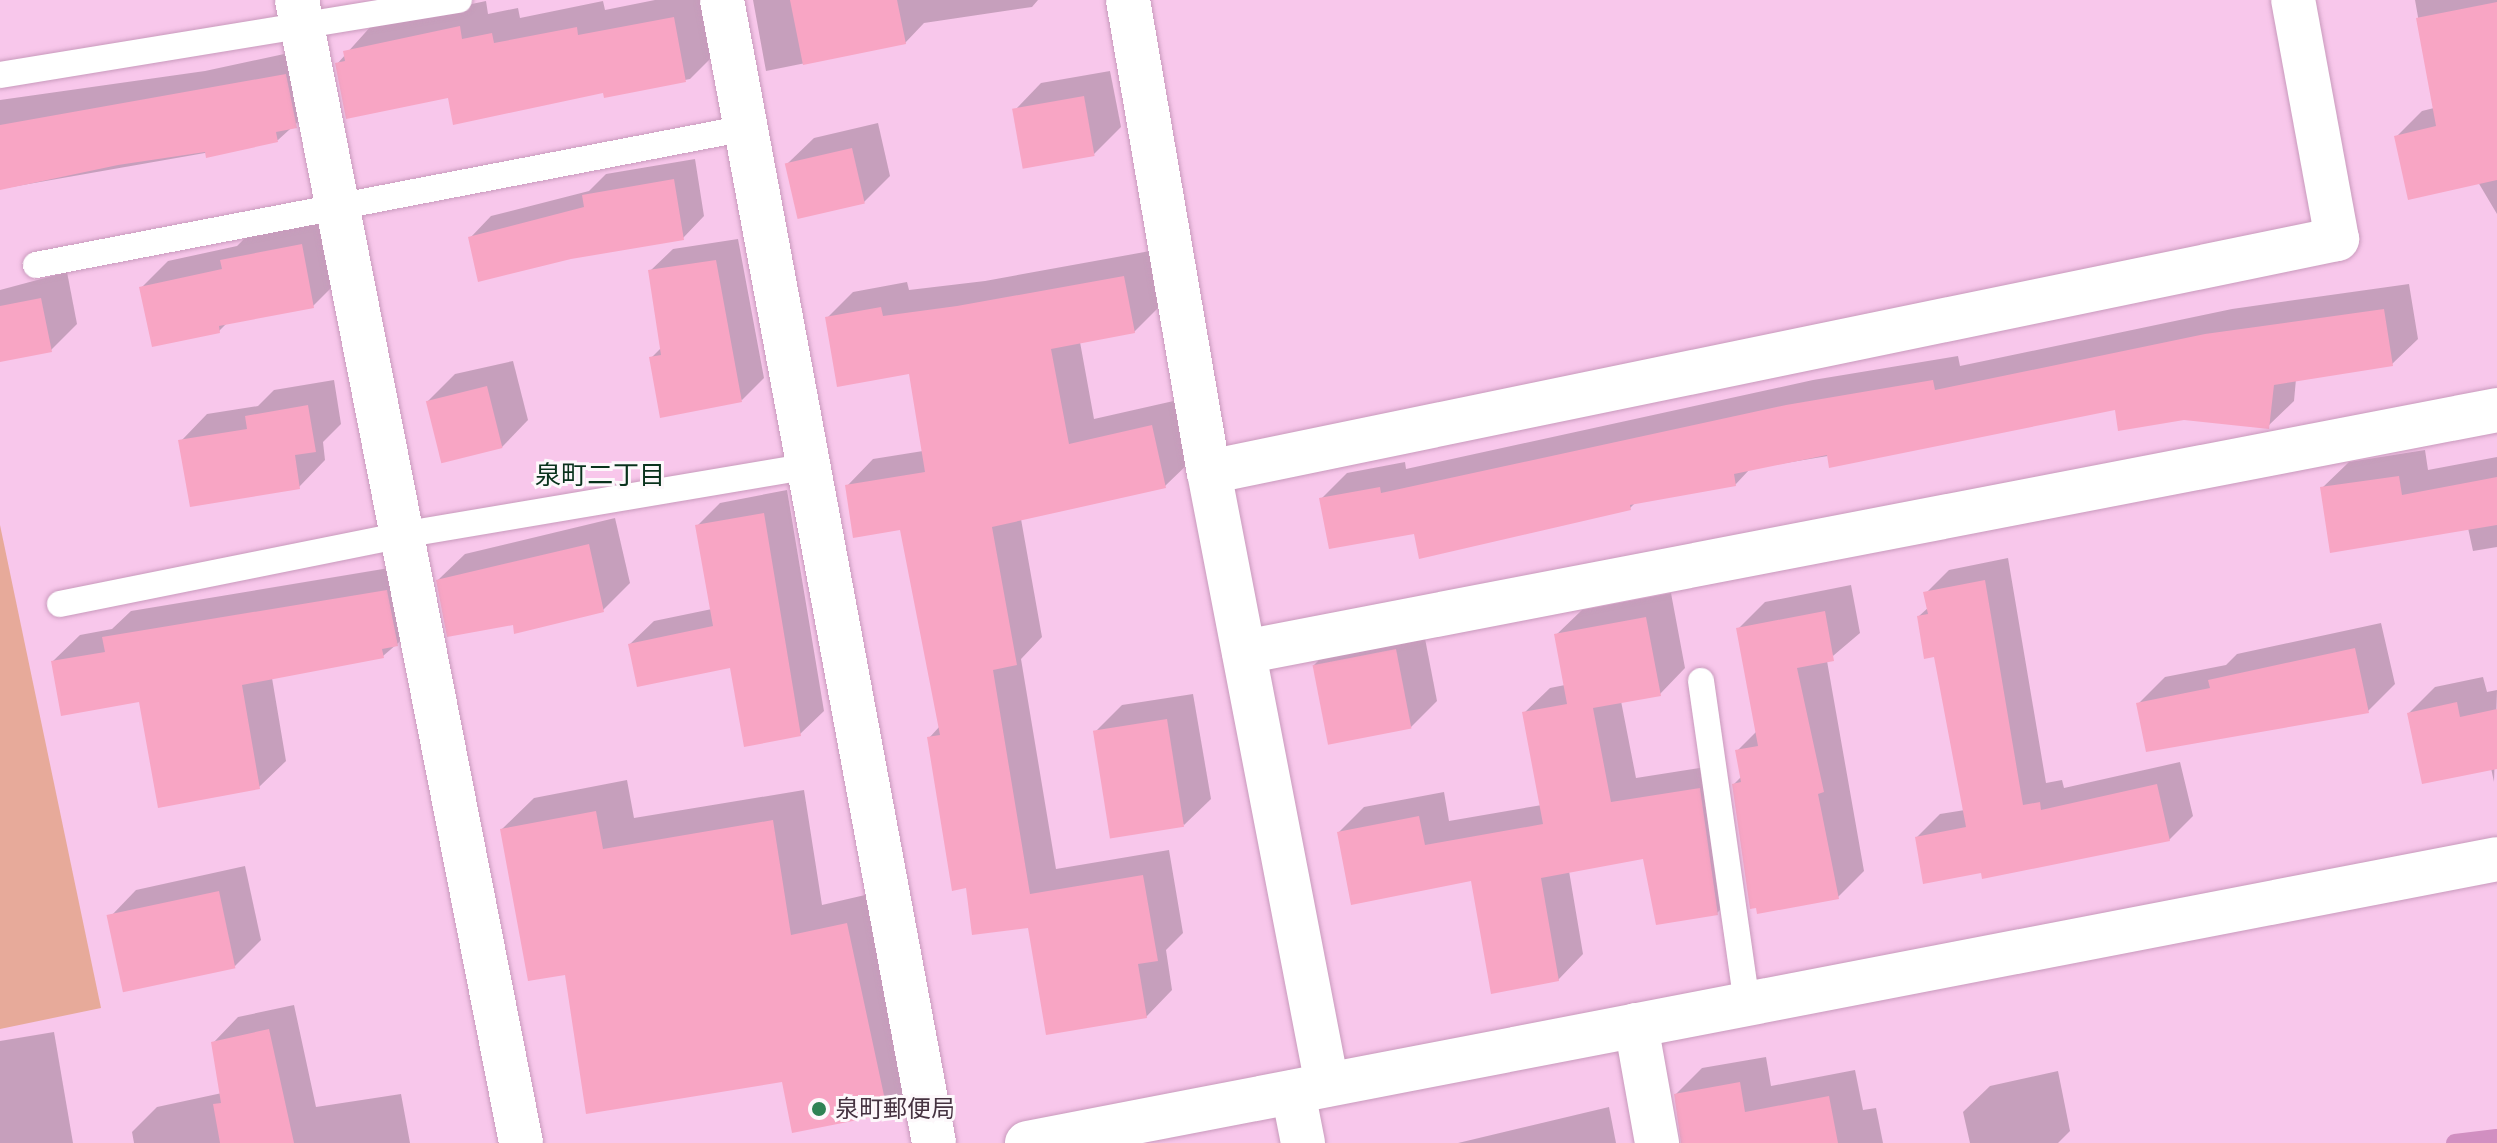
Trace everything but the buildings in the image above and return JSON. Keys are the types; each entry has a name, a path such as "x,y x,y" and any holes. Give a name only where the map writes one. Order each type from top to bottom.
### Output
{"street":[{"path":"722,0 934,1143"},
{"path":"1128,0 1209,472 1244,652 1310,1088 1303,1143"},
{"path":"1209,472 2337,239 2293,0"},
{"path":"300,14 521,1143"},
{"path":"1244,652 2497,410"},
{"path":"1027,1143 2497,859"},
{"path":"1636,1025 1657,1143"}],"lane":[{"path":"0,75 300,14 459,0"},
{"path":"36,265 337,203 746,128"},
{"path":"60,604 402,535 808,466"},
{"path":"1701,681 1747,1003"}],"shaded area":[{"path":"0,525 101,1008 0,1029"}],"waterway":[{"path":"2455,1143 2497,1138"}],"place":[{"name":"泉町郵便局","path":"819,1109"}],"district":[{"name":"泉町二丁目","path":"600,475"}]}
